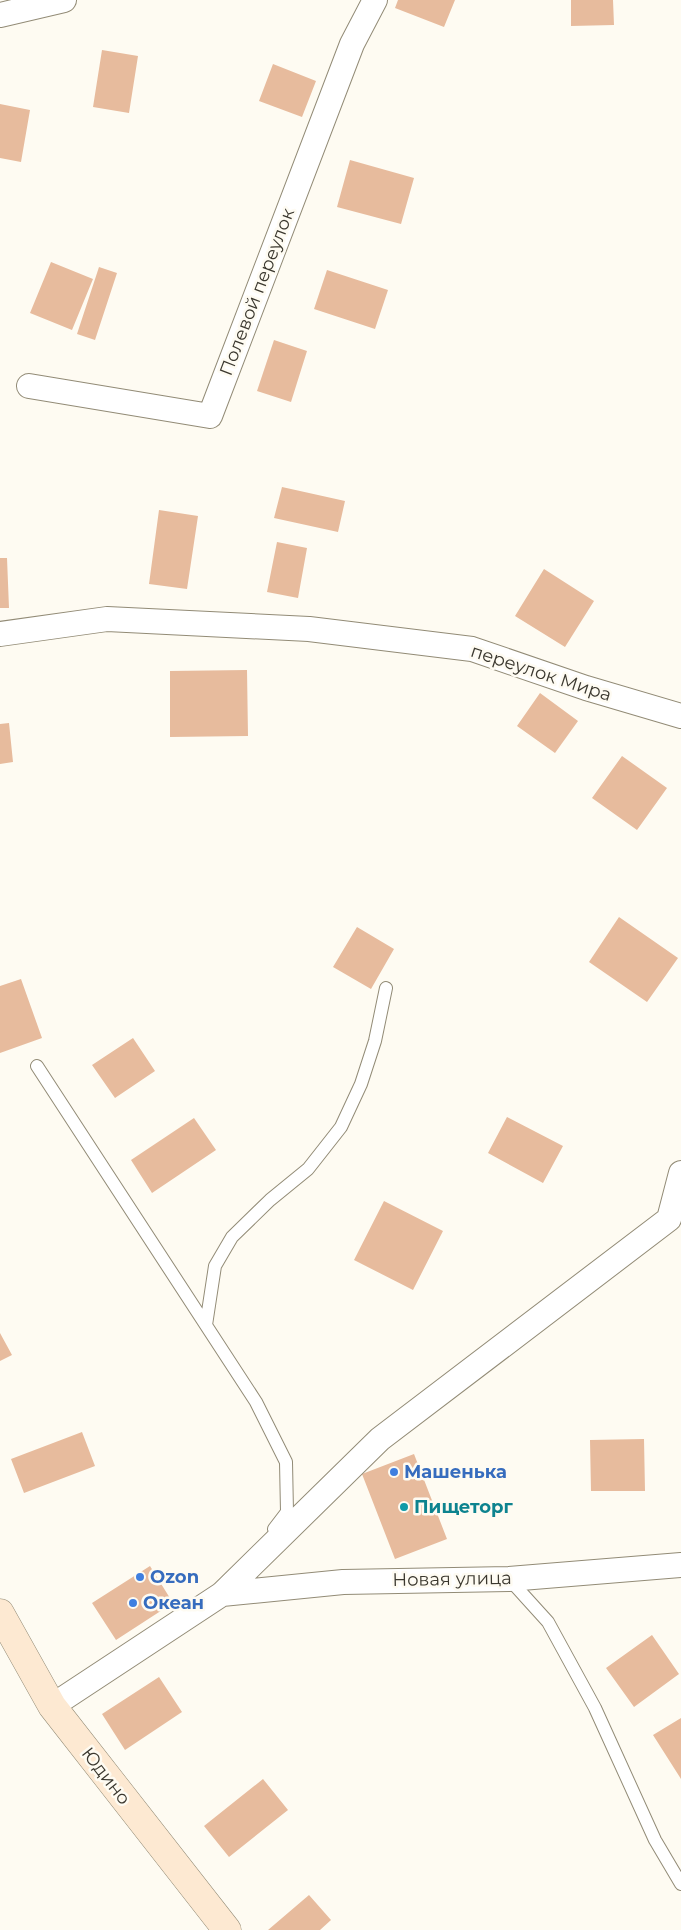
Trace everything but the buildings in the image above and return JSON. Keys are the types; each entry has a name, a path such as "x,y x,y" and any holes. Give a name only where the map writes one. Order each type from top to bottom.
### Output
{"street":[{"path":"0,15 64,0"},
{"name":"Полевой переулок","path":"29,386 210,416 352,44 375,0"},
{"name":"переулок Мира","path":"0,634 107,619 309,629 472,649 586,688 681,716"},
{"path":"52,1706 222,1594 380,1439 675,1216 681,1173"},
{"name":"Новая улица","path":"222,1594 343,1582 509,1579 681,1565"},
{"name":"Юдино","path":"0,1613 52,1706 227,1930"}],"lane":[{"path":"206,1325 215,1266 232,1237 270,1200 308,1169 341,1127 361,1084 370,1058 386,988"},
{"path":"37,1066 256,1402 286,1462 287,1512 222,1594"},
{"path":"509,1579 548,1622 596,1708 655,1840 681,1884"}],"place":[{"name":"Машенька","path":"394,1472"},
{"name":"Пищеторг","path":"404,1507"},
{"name":"Ozon","path":"140,1577"},
{"name":"Океан","path":"133,1603"}]}
